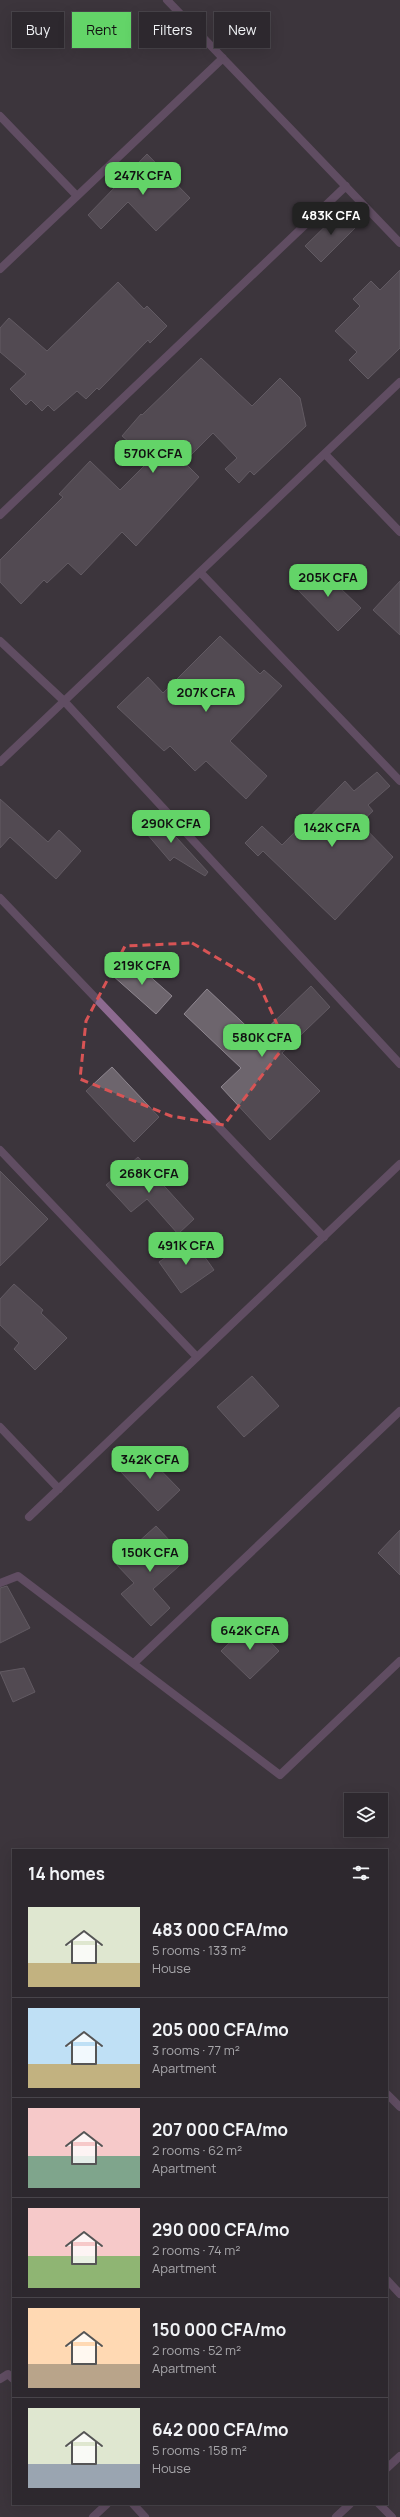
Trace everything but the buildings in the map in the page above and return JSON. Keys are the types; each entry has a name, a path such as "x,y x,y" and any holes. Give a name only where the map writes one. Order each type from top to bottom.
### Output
{"street":[{"path":"167,0 400,243"},
{"path":"0,269 222,58"},
{"path":"0,116 77,196"},
{"path":"0,515 346,186"},
{"path":"0,762 400,382"},
{"path":"325,454 400,532"},
{"path":"200,572 400,781"},
{"path":"0,641 64,701 400,1064"},
{"path":"0,898 324,1237"},
{"path":"0,1150 197,1357"},
{"path":"29,1517 400,1164"},
{"path":"134,1663 400,1411"},
{"path":"0,1427 59,1488"},
{"path":"0,1583 18,1576 280,1775 400,1661"},
{"path":"388,2095 400,2107"},
{"path":"388,2281 400,2294"},
{"path":"0,2379 8,2374 12,2378"},
{"path":"388,2467 400,2456"},
{"path":"93,2517 106,2505"},
{"path":"134,2505 145,2517"},
{"path":"336,2517 349,2505"},
{"path":"380,2505 392,2517"}],"highlighted area":[{"path":"192,943 258,982 286,1044 224,1125 171,1116 80,1079 86,1021 125,946"}]}
